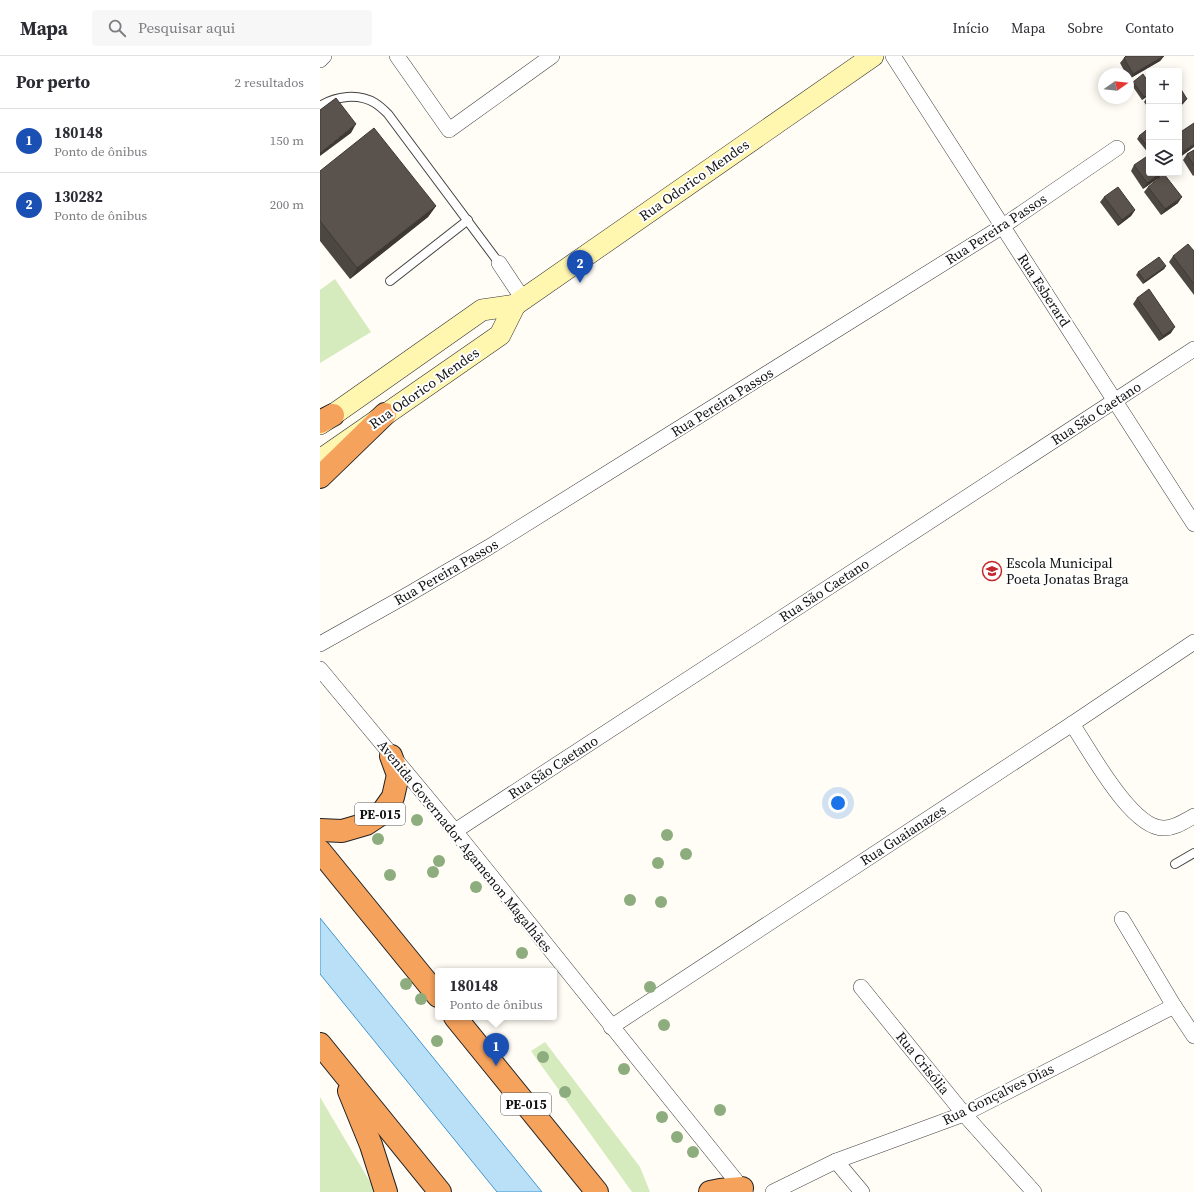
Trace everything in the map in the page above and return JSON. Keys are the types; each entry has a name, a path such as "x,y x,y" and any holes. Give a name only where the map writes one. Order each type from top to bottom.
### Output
{"highway":[{"path":"320,477 385,414"},
{"name":"PE-015","path":"320,830 342,831 366,824 381,814 393,796 398,775 392,756"},
{"path":"320,851 435,992"},
{"name":"PE-015","path":"457,1020 597,1192"},
{"path":"320,1044 440,1192"},
{"path":"340,1070 371,1145 386,1192"},
{"path":"710,1192 720,1190 743,1190"}],"main road":[{"name":"Rua Odorico Mendes","path":"324,420 482,310 519,302 873,56"},
{"name":"Rua Odorico Mendes","path":"320,460 500,335 519,302"}],"street":[{"path":"320,60 324,56"},
{"path":"397,56 449,130 552,56"},
{"name":"Rua Esberard","path":"893,56 1194,524"},
{"name":"Rua Pereira Passos","path":"320,644 489,547 1003,226 1117,148"},
{"path":"499,263 519,302"},
{"name":"Rua São Caetano","path":"455,831 1194,349"},
{"name":"Rua Guaianazes","path":"611,1027 1194,642"},
{"name":"Avenida Governador Agamenon Magalhães","path":"320,669 455,831 743,1190"},
{"path":"1072,724 1122,800 1141,820 1156,827 1163,828 1177,825 1194,816"},
{"path":"1122,919 1174,1006 1194,1036"},
{"name":"Rua Crisólia","path":"861,987 964,1114 1034,1192"},
{"name":"Rua Gonçalves Dias","path":"773,1192 836,1161 964,1114 1174,1006"},
{"path":"836,1161 862,1192"}],"lane":[{"path":"320,106 339,98 355,97 374,103 388,114 499,263"},
{"path":"390,281 468,220"},
{"path":"1175,864 1194,853"}],"green space":[{"path":"335,279 371,332 320,363 320,290"},
{"path":"545,1042 640,1167 650,1192 632,1192 531,1051"},
{"path":"320,1097 376,1192 320,1192"}],"water":[{"path":"320,918 542,1192 497,1192 320,974"}],"building":[{"path":"1126,56 1164,56 1134,73 1134,68 1130,68 1124,58"},
{"path":"1143,74 1146,78 1146,96 1144,97 1134,81"},
{"path":"1182,91 1187,99 1182,102"},
{"path":"336,98 356,124 320,153 320,110"},
{"path":"1194,123 1194,144 1182,152 1182,140 1182,131"},
{"path":"374,128 436,206 357,268 320,221 320,171"},
{"path":"1146,130 1146,144 1139,136"},
{"path":"1194,150 1194,166 1187,154"},
{"path":"1146,157 1146,176 1157,176 1147,183 1134,165"},
{"path":"1162,176 1166,176 1182,197 1165,209 1148,187"},
{"path":"1118,187 1135,210 1122,220 1104,197"},
{"path":"1188,244 1194,251 1194,284 1173,256"},
{"path":"1159,257 1166,266 1145,281 1138,272"},
{"path":"1149,289 1175,327 1163,336 1137,298"}],"place":[{"name":"130282","path":"580,283"},
{"name":"Escola Municipal Poeta Jonatas Braga","path":"992,571"},
{"name":"180148","path":"496,1066"}]}
